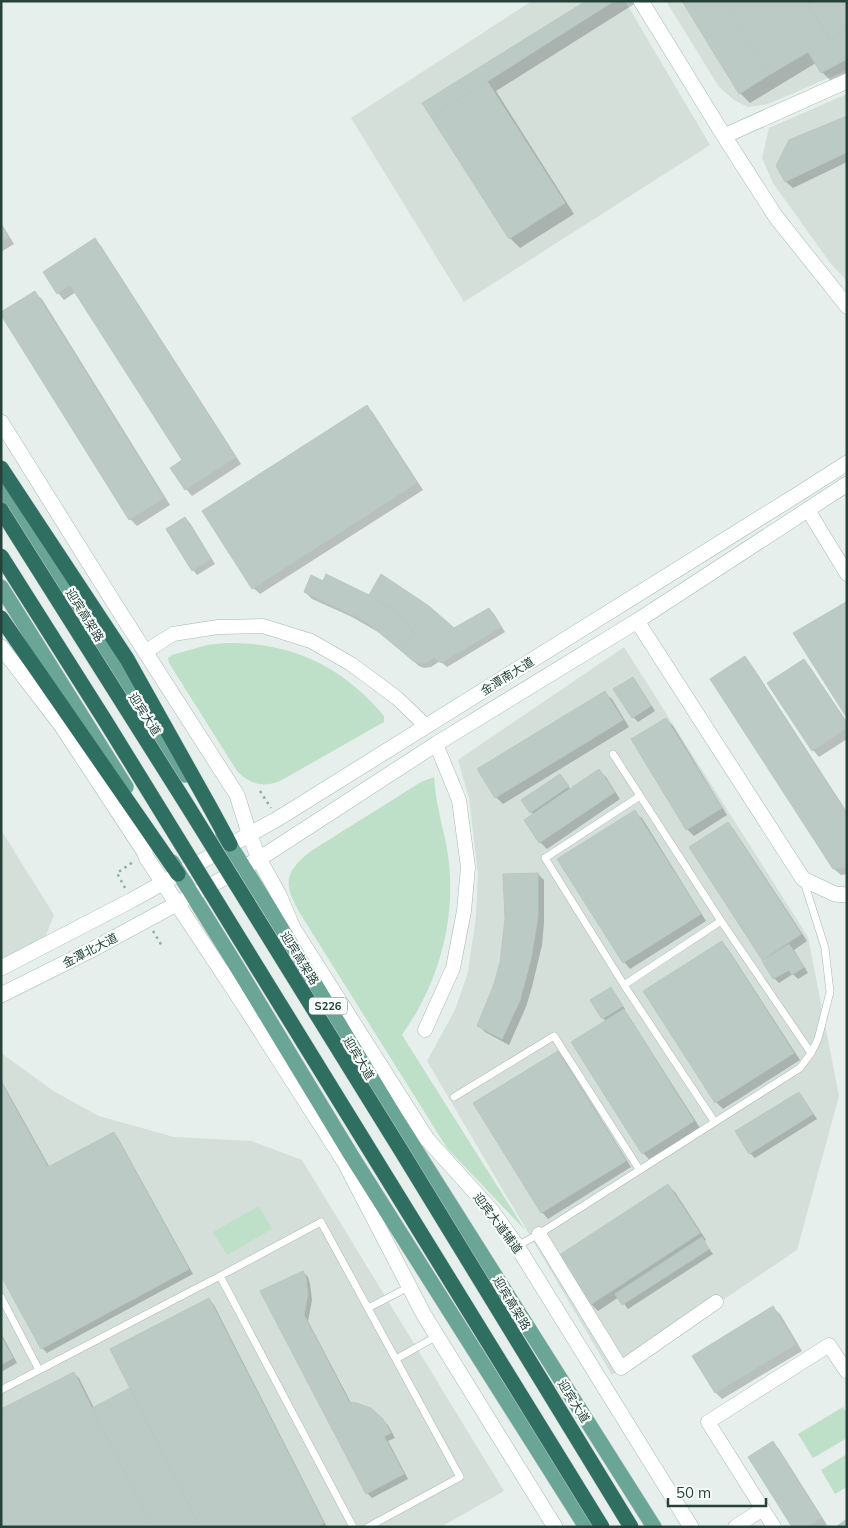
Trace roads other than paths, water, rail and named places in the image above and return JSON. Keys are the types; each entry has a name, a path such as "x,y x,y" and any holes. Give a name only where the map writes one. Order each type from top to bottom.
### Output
{"highway":[{"path":"1,468 127,659 230,844"},
{"name":"迎宾高架路","path":"1,510 397,1144 630,1527"},
{"path":"1,556 106,722 602,1527"},
{"path":"1,618 178,874"}],"main road":[{"name":"迎宾大道","path":"1,486 230,844 395,1118 654,1527"},
{"path":"1,587 148,822 191,895 219,937 351,1155 586,1527"}],"street":[{"path":"642,1 776,218 847,306"},
{"path":"724,136 847,81"},
{"name":"迎宾大道辅道","path":"1,422 237,795 259,859 279,895 293,928 427,1139 492,1211 517,1246 691,1527"},
{"name":"金潭南大道","path":"163,882 279,818 847,463"},
{"name":"金潭南大道","path":"176,903 259,859 436,744 637,621 847,484"},
{"path":"808,510 847,574"},
{"path":"637,621 804,879 835,894 847,895"},
{"path":"145,652 173,634 218,627 263,626 311,641 351,664 397,698 426,726"},
{"path":"1,647 61,725 346,1164 424,1315 555,1527"},
{"path":"425,1030 452,968 464,911 468,867 459,800 436,744"},
{"name":"金潭北大道","path":"1,968 163,882"},
{"name":"金潭北大道","path":"1,995 97,947 176,903"},
{"path":"539,1234 621,1368 716,1302"},
{"path":"774,1527 708,1422 829,1345 847,1372"},
{"path":"735,1527 763,1509"}],"lane":[{"path":"613,754 721,922 811,1054"},
{"path":"640,796 545,858 714,1122"},
{"path":"517,1246 539,1234 800,1068 811,1054 818,1039 830,992 825,948 804,879"},
{"path":"624,984 721,922"},
{"path":"454,1097 554,1036 639,1169"},
{"path":"1,1390 322,1222 460,1477 368,1527"},
{"path":"220,1276 353,1527"},
{"path":"368,1308 409,1287"},
{"path":"1,1297 39,1370"},
{"path":"396,1359 437,1336"}]}
